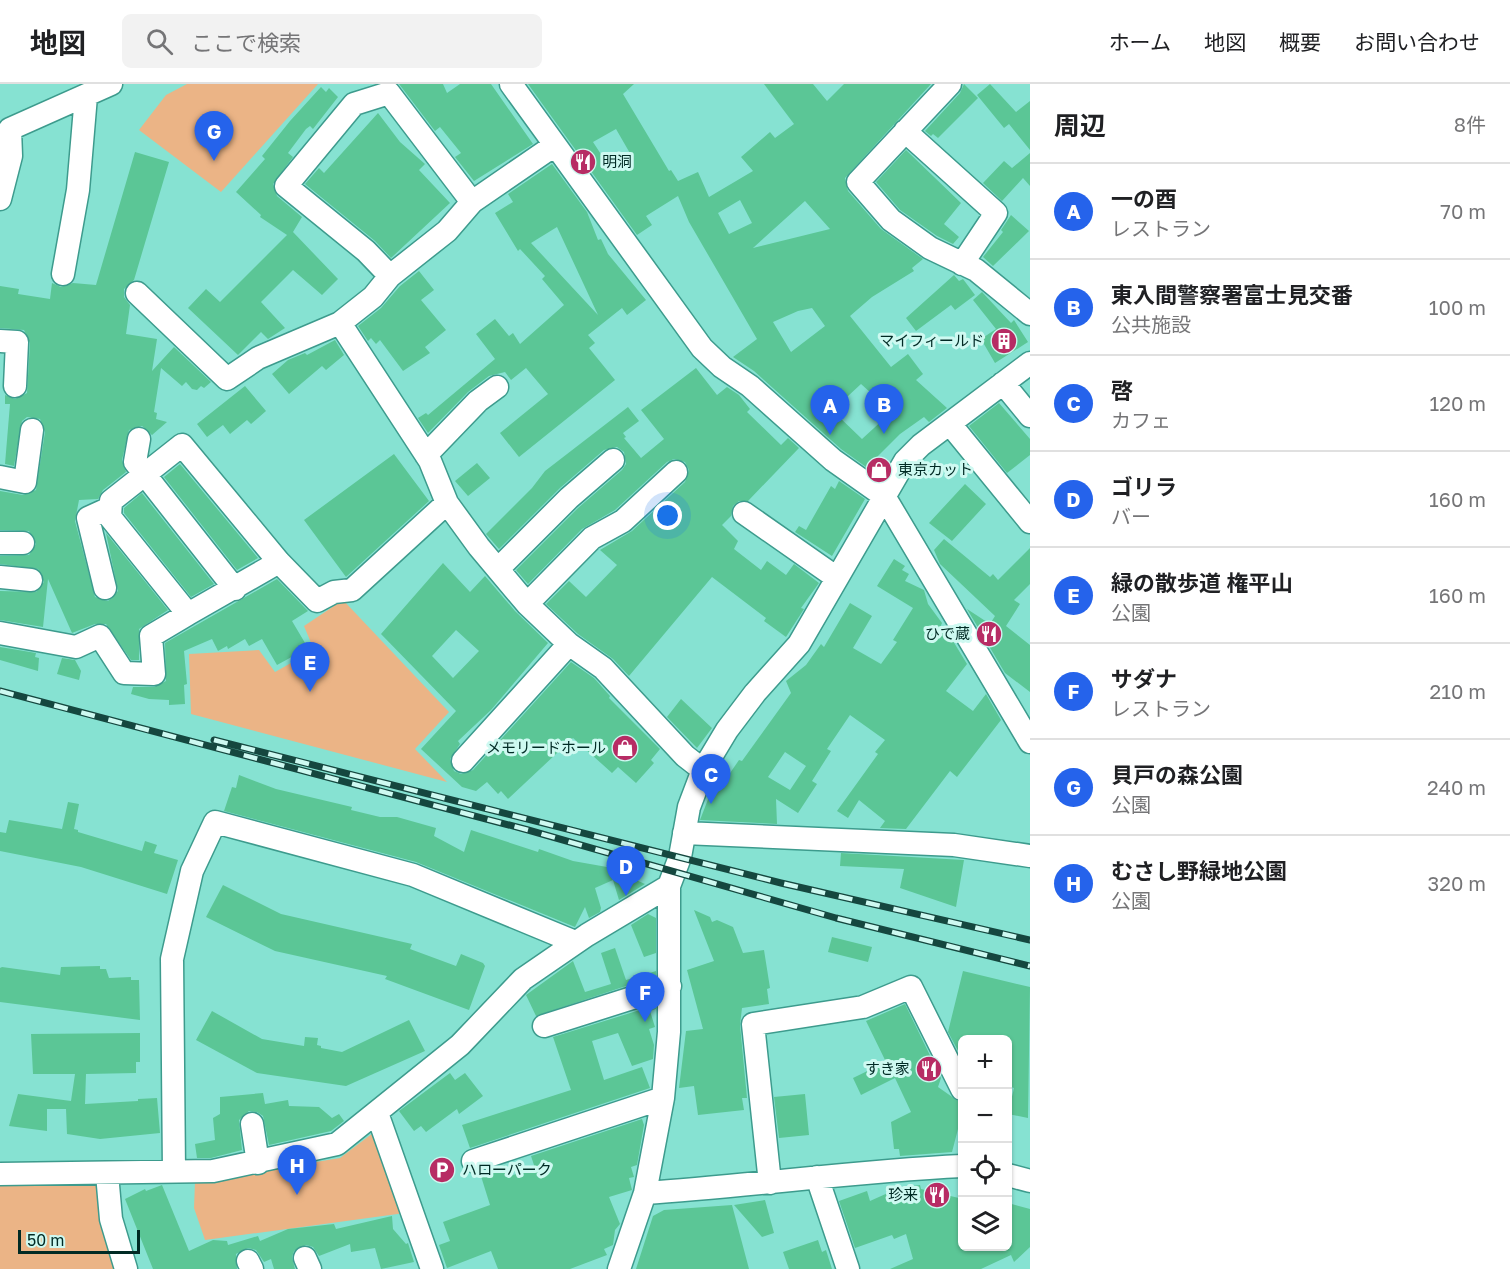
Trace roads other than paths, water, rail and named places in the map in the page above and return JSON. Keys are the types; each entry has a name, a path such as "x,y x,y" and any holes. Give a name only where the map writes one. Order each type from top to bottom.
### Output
{"street":[{"path":"0,199 11,156 10,129 77,94 111,84"},
{"path":"512,84 702,348 722,367 750,386 833,460 884,496 1030,742"},
{"path":"950,84 858,182 891,220 930,248 992,282 1007,298 1030,314"},
{"path":"390,276 366,251 286,186 354,104 389,93 472,202"},
{"path":"62,274 78,190 77,94"},
{"path":"905,131 996,213 962,264"},
{"path":"137,293 227,379 258,358 340,323 373,297 390,276 447,231 472,202 555,145"},
{"path":"340,323 426,455 447,503 498,570 527,604 569,644 603,668 685,756 703,770"},
{"path":"0,340 17,342 15,386"},
{"path":"618,1269 645,1193 663,1098 670,986 669,886 680,857 684,833 703,770 755,693 799,644 905,461 1030,363"},
{"path":"1003,383 1030,416"},
{"path":"426,455 478,401 497,387"},
{"path":"950,424 1030,522"},
{"path":"0,477 25,482 32,430"},
{"path":"140,439 135,462 236,589"},
{"path":"188,614 110,517 111,501 182,445 279,562 317,601 334,592 352,590 447,503"},
{"path":"498,570 569,498 613,460"},
{"path":"527,604 592,538 623,521 676,472"},
{"path":"105,588 88,518 110,508"},
{"path":"744,513 837,578"},
{"path":"0,543 23,543"},
{"path":"0,633 76,647 100,636 124,673 154,674 151,636 236,589 279,562"},
{"path":"0,577 31,580"},
{"path":"463,761 569,644"},
{"path":"174,1171 172,959 192,871 215,822 413,875 575,942"},
{"path":"684,833 954,844 1030,856"},
{"path":"0,1174 213,1171 258,1163 336,1144 460,1045 524,978 575,942 669,886"},
{"path":"544,1026 670,986"},
{"path":"770,1184 753,1024 862,1007 912,987 958,1079"},
{"path":"473,1161 663,1098"},
{"path":"377,1113 432,1269"},
{"path":"252,1124 258,1163"},
{"path":"645,1193 770,1184 892,1169 958,1167"},
{"path":"107,1174 111,1219 126,1269"},
{"path":"1012,1176 1030,1180"},
{"path":"817,1177 848,1269"}],"railway":[{"path":"0,691 528,830 836,918 1030,966"},
{"path":"214,740 781,883 1030,940"}],"place":[{"name":"貝戸の森公園","path":"214,161"},
{"name":"明洞","path":"583,162"},
{"name":"マイフィールド","path":"1004,341"},
{"name":"東入間警察署富士見交番","path":"884,434"},
{"name":"一の酉","path":"830,435"},
{"name":"東京カット","path":"879,470"},
{"name":"ひで蔵","path":"989,634"},
{"name":"緑の散歩道 権平山","path":"310,692"},
{"name":"メモリードホール","path":"625,748"},
{"name":"啓","path":"711,804"},
{"name":"ゴリラ","path":"626,896"},
{"name":"サダナ","path":"645,1022"},
{"name":"すき家","path":"929,1069"},
{"name":"ハローパーク","path":"442,1170"},
{"name":"むさし野緑地公園","path":"297,1195"},
{"name":"珍来","path":"937,1195"}]}
